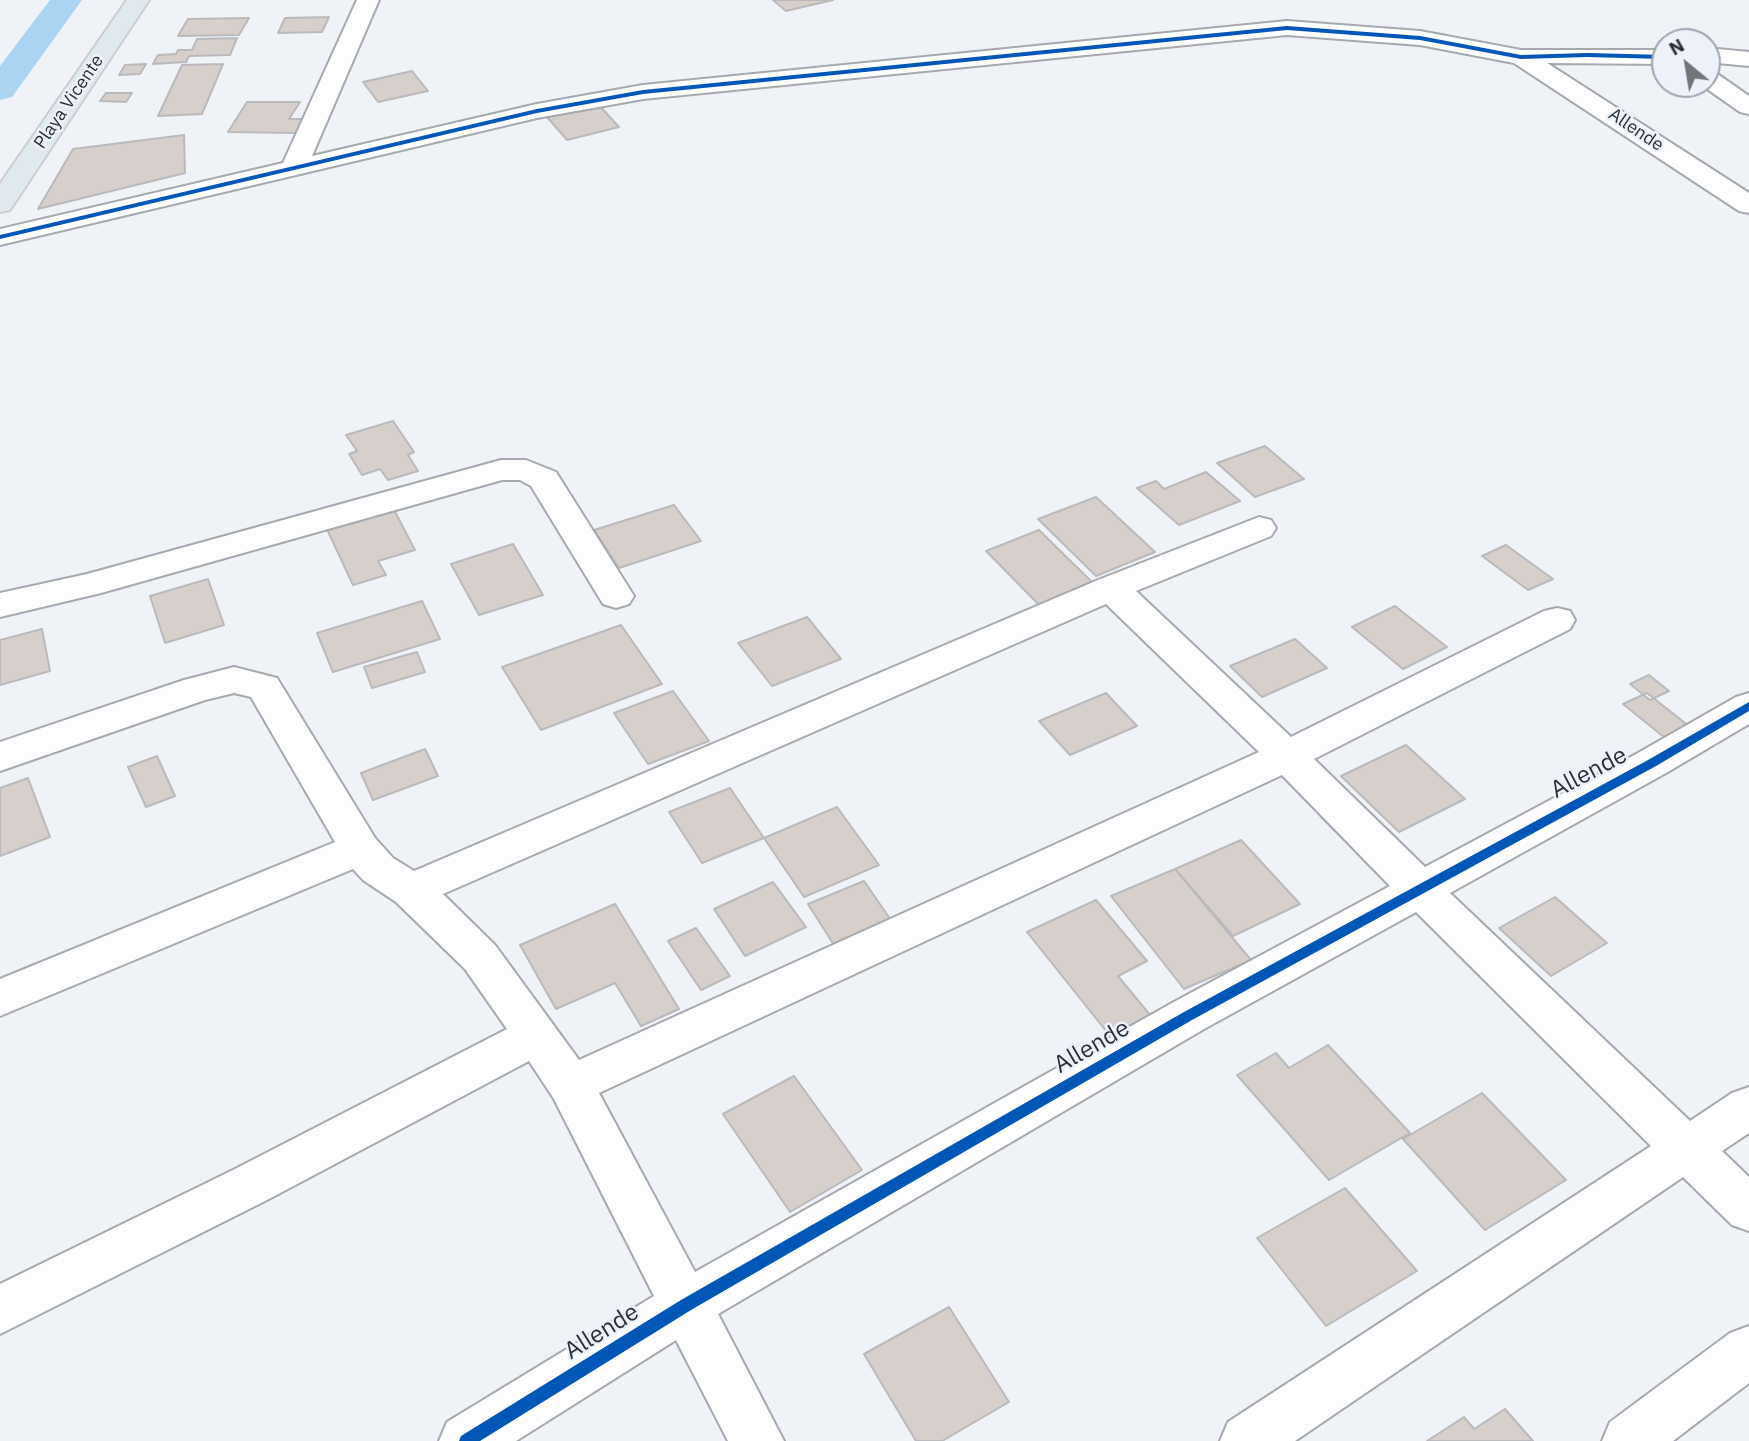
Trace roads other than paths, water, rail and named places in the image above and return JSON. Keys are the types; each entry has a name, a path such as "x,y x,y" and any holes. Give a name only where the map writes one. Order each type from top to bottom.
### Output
{"main road":[{"name":"Playa Vicente","path":"0,204 138,0"}],"street":[{"path":"293,168 368,0"},
{"path":"0,237 537,111 643,92 1287,28 1420,38 1521,57 1651,56"},
{"name":"Allende","path":"1521,57 1749,205"},
{"path":"1721,57 1749,60"},
{"path":"1721,88 1749,107"},
{"path":"0,605 88,585 501,470 526,470 544,479 616,596"},
{"path":"411,890 1111,588 1259,528"},
{"path":"1111,588 1287,756 1749,1209"},
{"path":"569,1085 1287,756 1557,620"},
{"path":"0,757 197,689 234,680 264,687 360,849 378,869 411,890 480,957 537,1035 569,1085 757,1441"},
{"name":"Allende","path":"466,1441 686,1305 1188,1016 1749,706"},
{"path":"0,998 360,849"},
{"path":"0,1310 537,1035"},
{"path":"1247,1441 1749,1107"},
{"path":"1629,1441 1749,1351"}],"waterway":[{"path":"0,90 66,0"}]}
